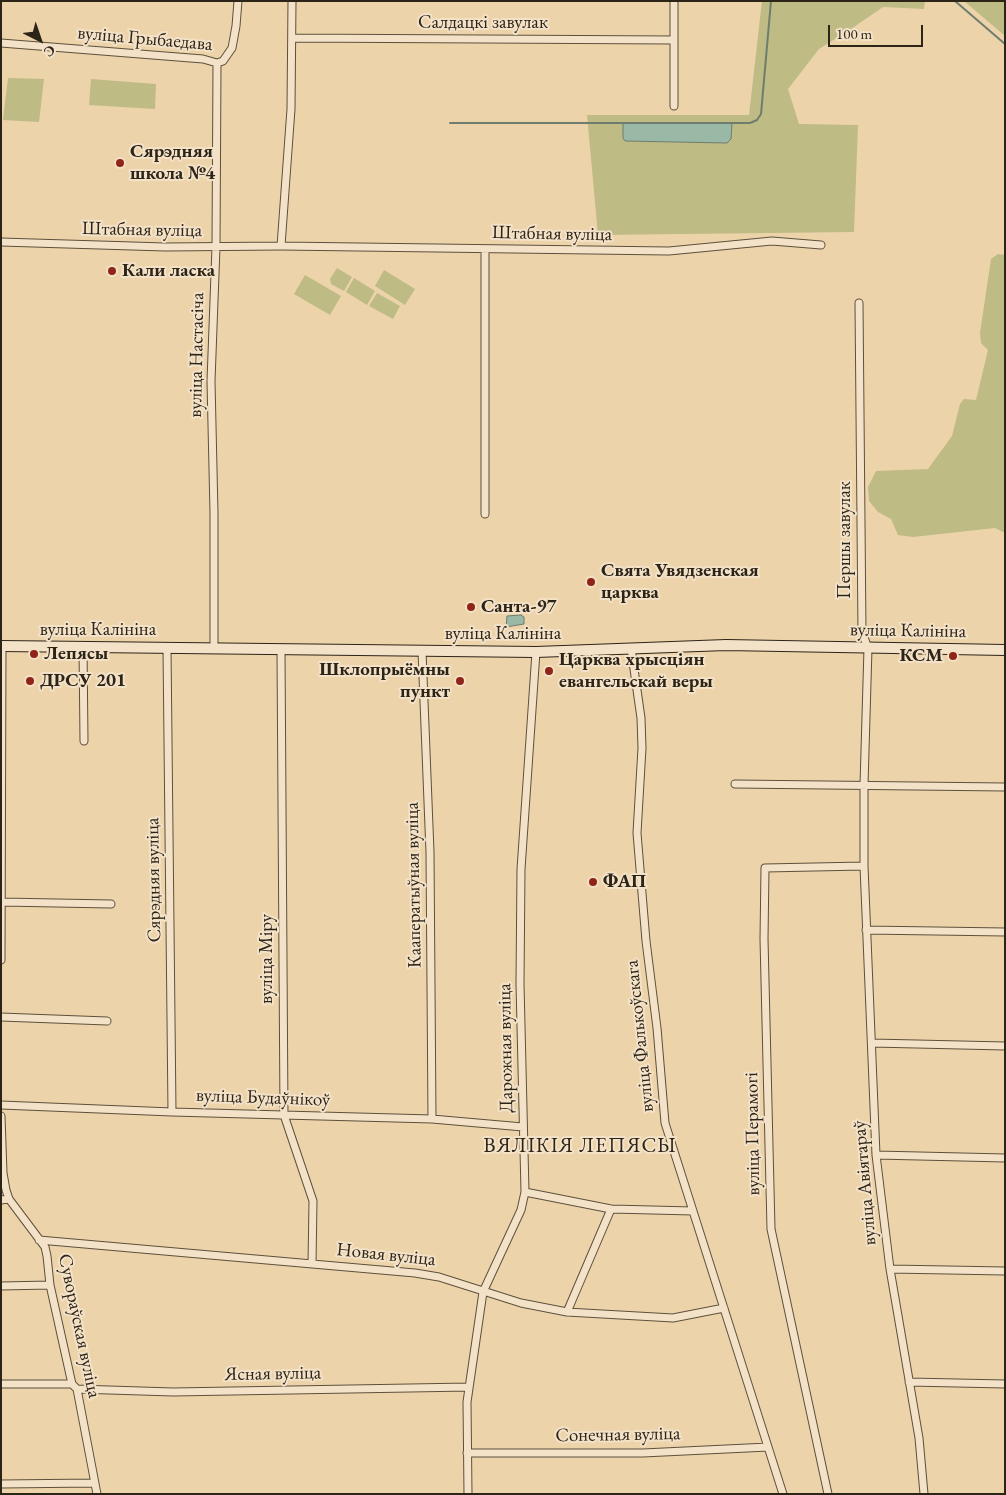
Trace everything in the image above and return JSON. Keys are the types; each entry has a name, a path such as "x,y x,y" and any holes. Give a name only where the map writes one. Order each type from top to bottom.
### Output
{"street":[{"name":"вуліца Грыбаедава","path":"1,43 203,59 217,63 223,61 232,48 238,1"},
{"path":"282,246 291,109 292,1"},
{"path":"674,1 674,106"},
{"name":"Салдацкі завулак","path":"292,38 674,40"},
{"name":"вуліца Настасіча","path":"214,649 214,513 211,381 216,247 217,63"},
{"name":"Штабная вуліца","path":"1,242 216,247 282,246 668,251 772,241 821,245"},
{"path":"485,249 485,514"},
{"name":"Першы завулак","path":"859,303 862,632 868,648 864,866"},
{"name":"вуліца Калініна","path":"1,646 334,649 422,652 536,652 726,645 1005,650"},
{"path":"1,646 1,960"},
{"path":"82,647 84,741"},
{"name":"Сярэдняя вуліца","path":"167,648 172,1112"},
{"name":"вуліца Фалькоўскага","path":"631,648 641,718 642,748 637,833 664,1115 783,1494"},
{"name":"вуліца Міру","path":"281,650 284,1115 313,1200 312,1264"},
{"name":"Кааператыўная вуліца","path":"422,652 430,852 432,1119"},
{"name":"Дарожная вуліца","path":"468,1494 467,1402 483,1292 521,1210 525,1192 520,984 521,869 536,652"},
{"path":"735,784 1005,787"},
{"name":"вуліца Авіятараў","path":"864,866 876,1155 890,1268 918,1438 924,1494"},
{"name":"вуліца Перамогі","path":"828,1494 771,1229 770,1120 764,939 765,868 864,866"},
{"path":"2,902 110,904"},
{"path":"866,930 1005,932"},
{"path":"1,1017 107,1021"},
{"path":"872,1043 1005,1046"},
{"name":"вуліца Будаўнікоў","path":"1,1105 432,1119 523,1127"},
{"name":"Сувораўская вуліца","path":"1,1116 5,1199 45,1248 50,1285 97,1494"},
{"path":"876,1155 1005,1158"},
{"path":"525,1192 611,1209 693,1211"},
{"path":"567,1312 611,1209"},
{"name":"Новая вуліца","path":"39,1240 439,1277 520,1303 567,1312 673,1318 724,1308"},
{"path":"890,1268 1005,1271"},
{"path":"1,1286 50,1285"},
{"path":"909,1382 1005,1384"},
{"name":"Ясная вуліца","path":"1,1384 183,1392 469,1388"},
{"name":"Сонечная вуліца","path":"467,1453 643,1453 768,1447"},
{"path":"1,1484 95,1483"}],"shaded area":[{"path":"762,1 925,1 924,9 883,7 819,49 788,89 799,124 858,125 854,232 598,235 587,115 749,115"},
{"path":"964,1 1005,1 1005,36"},
{"path":"8,78 44,79 39,122 3,120"},
{"path":"91,79 156,84 155,109 89,105"},
{"path":"623,123 732,123 731,139 727,143 625,141 623,138"},
{"path":"998,254 1005,255 1005,533 995,528 913,537 898,535 891,519 878,512 869,501 868,487 876,471 928,469 952,436 960,404 964,399 976,400 988,350 981,343 980,333 991,259"},
{"path":"337,268 352,277 344,291 331,284 330,279"},
{"path":"384,270 415,289 405,305 375,286"},
{"path":"305,275 341,296 330,315 294,294"},
{"path":"354,278 375,291 367,305 346,292"},
{"path":"377,293 400,306 393,319 369,306"},
{"path":"521,615 524,617 524,624 506,627 507,616"}],"waterway":[{"path":"450,123 750,123 757,120 761,114 771,1"},
{"path":"955,1 1005,44"}],"place":[{"name":"Сярэдняя школа №4","path":"120,163"},
{"name":"Кали ласка","path":"112,271"},
{"name":"Свята Увядзенская царква","path":"591,582"},
{"name":"Санта-97","path":"471,607"},
{"name":"Лепясы","path":"34,654"},
{"name":"КСМ","path":"953,656"},
{"name":"Царква хрысціян евангельскай веры","path":"549,671"},
{"name":"ДРСУ 201","path":"30,681"},
{"name":"Шклопрыёмны пункт","path":"460,681"},
{"name":"ФАП","path":"593,882"}],"district":[{"name":"ВЯЛІКІЯ ЛЕПЯСЫ","path":"580,1146"}]}
